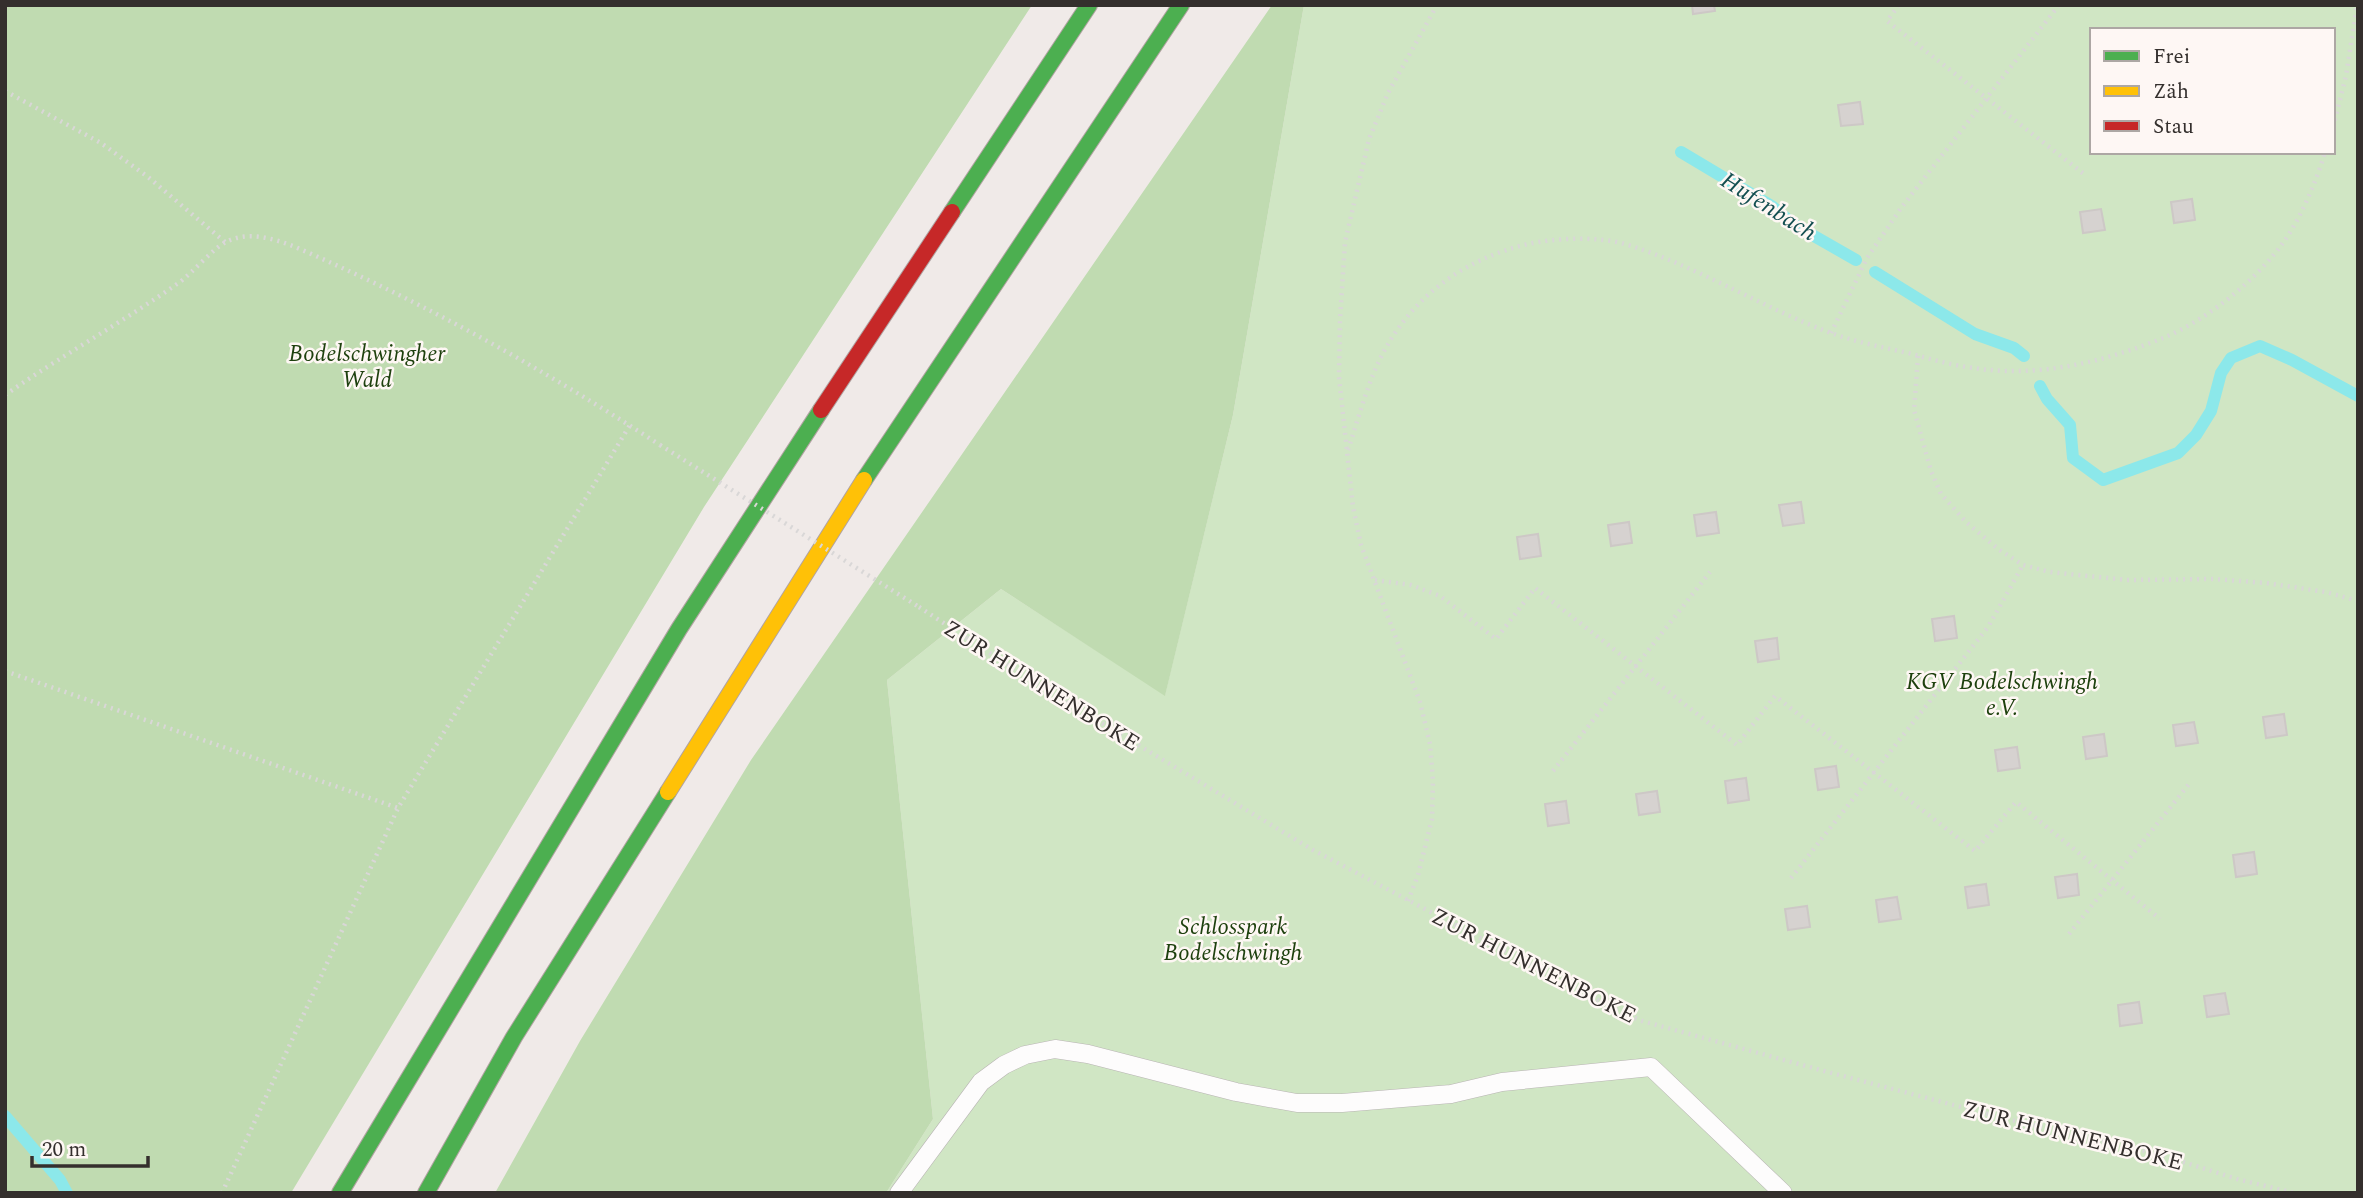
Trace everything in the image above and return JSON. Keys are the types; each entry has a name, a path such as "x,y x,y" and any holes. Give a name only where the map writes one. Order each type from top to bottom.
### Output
{"highway":[{"path":"341,1193 679,629 1089,5"},
{"path":"426,1193 514,1037 896,429 1181,5"}],"lane":[{"path":"900,1193 981,1082 1004,1065 1025,1055 1055,1049 1088,1054 1236,1092 1297,1103 1342,1103 1439,1095 1502,1082 1651,1068 1783,1193"}],"path":[{"path":"1408,901 1419,875 1432,820 1430,744 1420,702 1361,545 1353,507 1339,377 1345,242 1369,139 1388,93 1437,5"},
{"path":"1899,5 1887,21 2084,174"},
{"path":"1831,333 1867,258 1901,208 2059,5"},
{"path":"2335,119 2346,76 2357,5"},
{"path":"5,91 101,143 148,177 225,242 178,284 43,368 5,395"},
{"path":"1348,450 1381,357 1408,316 1433,289 1457,271 1484,257 1513,247 1567,239 1621,243 1679,264 1831,333 1968,368 2048,370 2122,354 2179,331 2226,301 2285,240 2324,154"},
{"name":"ZUR HUNNENBOKE","path":"225,242 246,237 272,238 329,261 470,330 570,387 1050,692 1313,850 1619,1011 1642,1021 1824,1071 2007,1119 2158,1154 2236,1179 2294,1193"},
{"path":"1918,356 1914,410 1927,458 1941,494 1966,522 1998,549 2023,565 2050,572 2127,580 2214,579 2266,583 2326,592 2358,601"},
{"path":"222,1193 398,808 629,425"},
{"path":"1791,878 1987,627 2023,565"},
{"path":"1553,771 1710,572"},
{"path":"1375,580 1411,585 1440,596 1496,639 1535,588 1737,745 1774,696 1975,852 2016,802 2160,919"},
{"path":"5,671 398,808"},
{"path":"2069,934 2189,784"}],"green space":[{"name":"Bodelschwingher Wald","path":"5,5 1032,5 704,507 291,1193 5,1193"},
{"path":"1272,5 1304,5 1233,415 1165,696 1001,589 887,680 933,1119 886,1193 495,1193 580,1041 751,760"},
{"path":"1304,5 2358,5 2358,1193 886,1193 933,1119 887,680 1001,589 1165,695 1233,415"}],"building":[{"path":"1692,5 1714,5 1715,11 1693,14"},
{"path":"1860,102 1863,124 1841,126 1838,105"},
{"path":"2192,199 2195,220 2174,223 2171,202"},
{"path":"2101,209 2105,230 2083,233 2080,212"},
{"path":"1801,502 1804,523 1783,526 1779,505"},
{"path":"1716,512 1719,533 1697,536 1694,515"},
{"path":"1629,522 1632,543 1611,546 1608,525"},
{"path":"1538,534 1541,556 1520,559 1517,537"},
{"path":"1954,616 1957,638 1935,641 1932,619"},
{"path":"1777,638 1779,659 1758,662 1755,641"},
{"path":"2284,714 2287,735 2266,738 2263,717"},
{"path":"2194,722 2198,743 2176,746 2173,725"},
{"path":"2104,734 2107,756 2086,759 2083,737"},
{"path":"2017,747 2020,768 1998,771 1995,750"},
{"path":"1836,766 1839,787 1818,790 1815,769"},
{"path":"1746,778 1749,800 1728,803 1725,781"},
{"path":"1657,791 1660,812 1639,815 1636,794"},
{"path":"1566,801 1569,823 1548,826 1545,804"},
{"path":"2254,852 2257,874 2236,877 2233,855"},
{"path":"2077,874 2079,895 2058,898 2055,877"},
{"path":"1986,884 1989,905 1968,908 1965,887"},
{"path":"1897,897 1901,919 1879,922 1876,900"},
{"path":"1807,906 1810,927 1788,930 1785,909"},
{"path":"2225,993 2229,1014 2207,1017 2204,996"},
{"path":"2139,1002 2142,1023 2120,1026 2118,1005"}],"waterway":[{"name":"Hufenbach","path":"1681,152 1773,207 1793,224 1856,260"},
{"name":"Hufenbach","path":"1875,272 1975,334 2014,348 2024,356"},
{"name":"Hufenbach","path":"2040,386 2047,399 2070,425 2073,458 2103,480 2178,453 2196,435 2211,411 2221,373 2231,358 2260,346 2358,396"},
{"path":"5,1116 60,1180 67,1193"}],"traffic: fast":[{"path":"952,212 1089,5"},
{"path":"864,480 1181,5"},
{"path":"340,1193 679,629 821,410"},
{"path":"426,1193 514,1037 668,792"}],"traffic: slow":[{"path":"668,792 864,480"}],"traffic: jam":[{"path":"821,410 952,212"}],"park label":[{"name":"KGV Bodelschwingh e.V.","path":"2002,694"},
{"name":"Schlosspark Bodelschwingh","path":"1233,939"}]}
